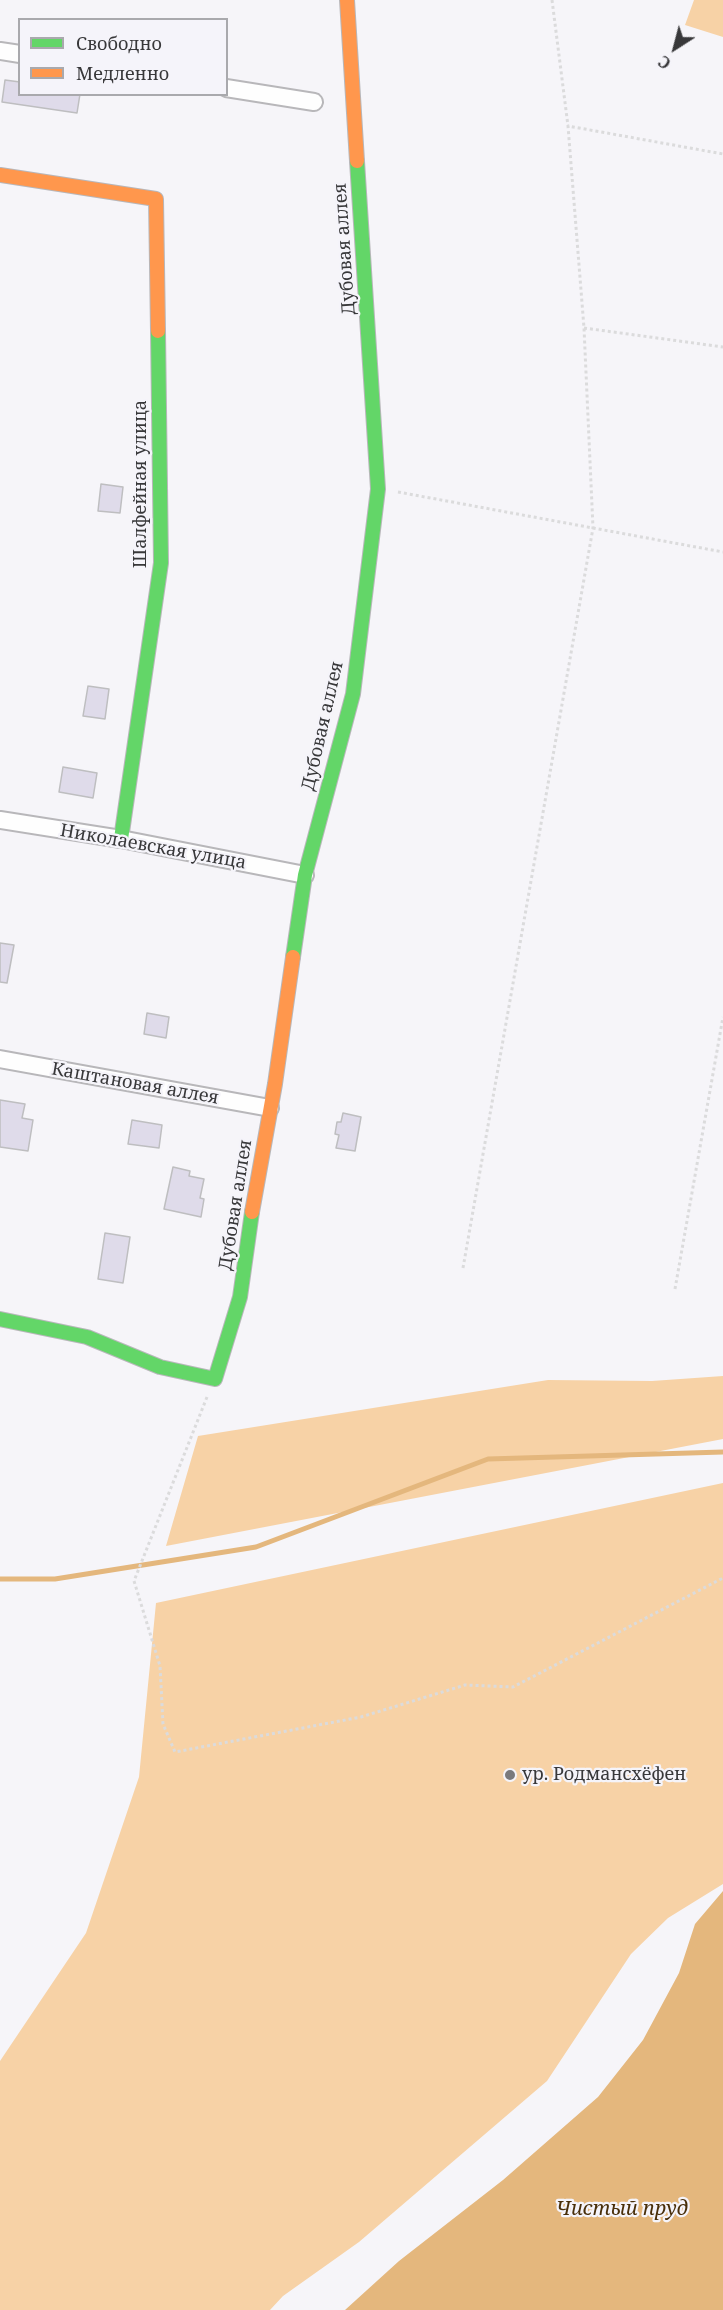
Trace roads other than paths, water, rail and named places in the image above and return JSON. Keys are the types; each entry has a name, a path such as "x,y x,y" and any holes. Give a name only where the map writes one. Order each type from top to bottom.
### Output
{"street":[{"name":"Дубовая аллея","path":"0,1319 87,1337 160,1367 214,1379 240,1297 248,1233 270,1108 305,875 352,694 378,489 347,0"},
{"path":"0,51 18,54"},
{"path":"228,88 314,102"},
{"name":"Шалфейная улица","path":"0,175 156,199 161,563 121,839"},
{"name":"Николаевская улица","path":"0,820 121,839 305,875"},
{"name":"Каштановая аллея","path":"0,1059 270,1108"}],"water":[{"name":"Чистый пруд","path":"723,1891 723,2310 345,2310 399,2261 503,2180 598,2097 643,2040 679,1973 695,1924"}],"waterway":[{"path":"0,1579 55,1579 256,1547 488,1459 723,1452"}],"place":[{"name":"ур. Родмансхёфен","path":"510,1775"}]}
